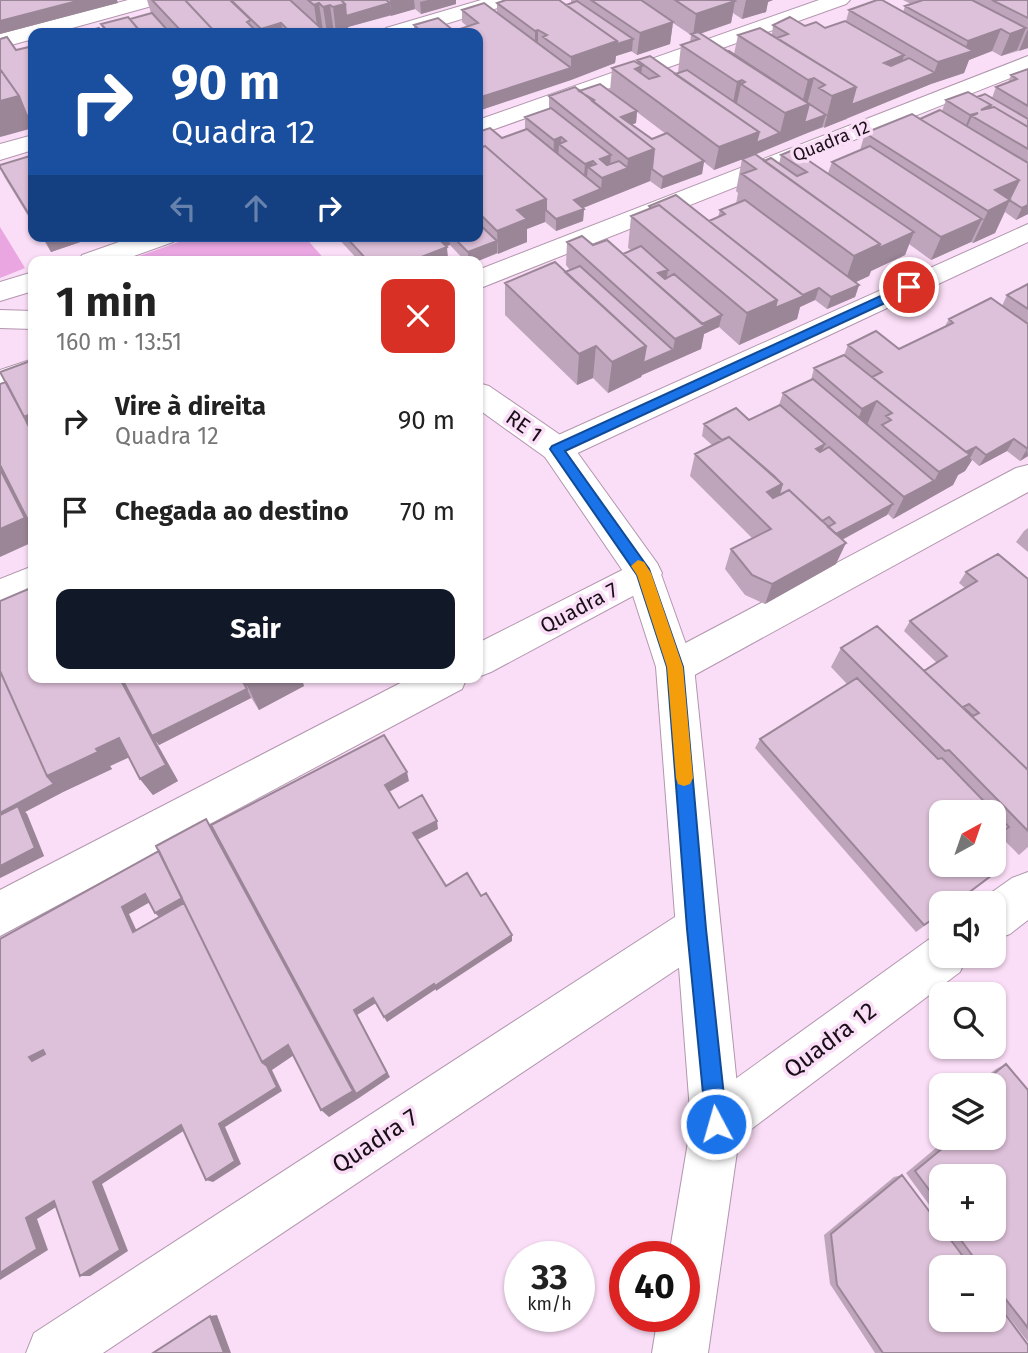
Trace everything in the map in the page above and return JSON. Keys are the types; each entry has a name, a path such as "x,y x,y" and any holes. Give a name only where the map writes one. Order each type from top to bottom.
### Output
{"street":[{"path":"48,28 152,0"},
{"path":"411,28 504,0"},
{"path":"483,126 839,0"},
{"path":"0,41 28,33"},
{"name":"Quadra 12","path":"483,278 1028,63"},
{"path":"0,152 28,144"},
{"path":"557,449 1028,232"},
{"path":"106,256 146,242"},
{"path":"0,292 28,283"},
{"path":"0,319 28,320"},
{"path":"0,382 28,371"},
{"name":"RE 1","path":"483,397 557,449 644,573 675,667 696,929 716,1124 680,1353"},
{"path":"675,667 1028,477"},
{"name":"Quadra 7","path":"483,658 644,573"},
{"path":"0,595 28,582"},
{"path":"0,914 437,683"},
{"path":"1006,909 1028,893"},
{"name":"Quadra 7","path":"54,1353 696,929"},
{"name":"Quadra 12","path":"716,1124 929,967"}],"shaded area":[{"path":"0,227 25,268 0,278"},
{"path":"179,242 309,242 322,256 139,256"}],"building":[{"path":"0,0 81,0 0,21"},
{"path":"152,0 185,0 211,28 178,28"},
{"path":"185,0 230,0 251,20 247,22 253,28 211,28"},
{"path":"231,0 290,0 321,28 286,28 281,23 260,28"},
{"path":"308,0 341,0 345,4 323,7"},
{"path":"341,0 386,0 390,3 346,16 345,4"},
{"path":"506,0 559,0 617,41 571,57 543,37 547,35 535,31 497,3"},
{"path":"591,0 641,0 673,22 640,33"},
{"path":"675,0 733,0 735,1 696,14"},
{"path":"882,0 973,51 938,62 849,10"},
{"path":"923,0 972,0 1026,28 1010,34 1001,29 968,41 905,6"},
{"path":"992,0 1028,0 1028,18"},
{"path":"577,1 633,39 617,44 617,41 566,5"},
{"path":"484,3 571,68 483,96 483,28 463,28 478,23 462,10"},
{"path":"152,13 166,28 137,28 130,19"},
{"path":"128,17 137,28 105,28 101,24"},
{"path":"790,17 805,26 816,22 825,28 845,21 904,55 884,63 891,66 909,58 935,73 851,105 856,87 777,38 788,34 773,25"},
{"path":"438,18 450,28 417,28 414,25"},
{"path":"760,28 856,87 832,96 819,88 825,85 814,78 808,80 738,35"},
{"path":"698,32 809,104 785,113 741,84 745,82 742,80 737,82 681,45 699,39 691,34"},
{"path":"7,37 16,50 28,47 28,116 19,96 0,69 0,39"},
{"path":"729,51 826,115 804,123 809,104"},
{"path":"650,56 759,132 719,147 612,68 634,61 642,66 635,69 649,79 659,76 637,60"},
{"path":"0,69 19,96 0,101"},
{"path":"1028,69 1028,106 996,87 1017,79 1011,75"},
{"path":"687,70 780,133 756,143 759,132 675,74"},
{"path":"600,84 637,111 621,117 652,139 667,133 704,161 663,177 652,169 654,149 579,91"},
{"path":"575,87 654,149 628,159 549,96"},
{"path":"968,92 991,105 981,110 994,107 1028,127 1028,149 972,116 978,113 970,115 946,100"},
{"path":"985,94 1028,119 1028,127 994,107 990,108 991,105 977,97"},
{"path":"551,108 611,155 600,159 607,165 619,161 628,168 602,178 588,167 596,164 593,161 585,164 559,144 566,141 561,137 554,140 525,117"},
{"path":"940,110 1028,163 1028,205 1022,208 1009,200 1019,180 920,119"},
{"path":"912,114 1019,180 995,190 1010,200 988,211 865,133"},
{"path":"490,128 502,138 527,129 601,189 574,200 584,209 556,219 546,210 546,199 483,147 483,130"},
{"path":"870,146 982,219 941,237 832,162"},
{"path":"483,147 546,199 517,210 527,219 497,231 483,217"},
{"path":"793,150 914,232 879,248 880,244 764,161 771,158 797,176 807,172 781,155"},
{"path":"755,154 880,244 854,256 742,174 756,169 742,159"},
{"path":"28,157 28,213 0,167"},
{"path":"676,195 804,296 775,308 777,300 659,205 651,208 649,206"},
{"path":"745,200 859,285 831,297 819,288 803,295 709,221 725,214 720,210"},
{"path":"659,205 777,300 747,313 631,216"},
{"path":"483,228 497,241 468,252 458,242 483,242"},
{"path":"582,236 593,245 607,240 705,326 675,339 567,242"},
{"path":"351,242 442,242 447,247 424,256 363,256"},
{"path":"641,246 668,270 658,273 665,279 674,274 722,315 702,324 623,254"},
{"path":"555,262 646,346 612,362 596,346 579,354 505,283"},
{"path":"580,266 673,350 643,363 646,346 565,272"},
{"path":"1028,284 1028,309 1007,295"},
{"path":"991,298 1028,324 1028,449 1014,439 986,455 976,447 966,452 872,377 882,372 848,345 876,331 899,349 953,323 949,319"},
{"path":"844,355 970,455 939,472 882,425 891,420 886,416 892,413 877,401 862,409 814,368"},
{"path":"28,362 28,415 24,417 0,372"},
{"path":"813,379 934,481 904,497 783,393"},
{"path":"6,382 28,424 28,520 0,465 0,384"},
{"path":"780,405 825,444 816,449 820,452 829,447 893,504 836,534 828,527 835,523 829,517 822,521 789,490 780,495 782,484 774,476 729,437 722,440 704,424 736,408 749,420"},
{"path":"729,437 782,484 767,492 773,498 789,490 846,543 772,584 752,575 731,549 771,529 695,454"},
{"path":"0,469 25,518 0,529"},
{"path":"998,554 1028,579 1028,770 924,671 947,656 910,621 977,581 966,572","holes":["969,704 979,713 973,716 963,707"]},
{"path":"28,589 28,683 122,683 166,765 140,779 119,738 96,749 98,752 47,776 0,671 0,601"},
{"path":"877,626 1028,770 1028,831 1006,808 1006,800 998,800 841,648"},
{"path":"0,671 47,776 54,784 0,813"},
{"path":"857,678 983,800 929,800 929,877 989,877 971,891 929,891 929,922 924,925 760,739"},
{"path":"124,683 244,683 247,689 152,736"},
{"path":"384,735 407,772 385,785 399,808 422,795 437,821 413,833 446,886 467,873 481,896 486,893 512,935 384,1017 373,998 354,1010 387,1073 356,1094 211,825"},
{"path":"18,806 35,848 0,866 0,815"},
{"path":"206,819 353,1091 321,1110 288,1045 262,1062 156,846"},
{"path":"159,851 182,898 155,913 145,894 122,907 133,932 184,903 262,1062 267,1066 277,1087 219,1124 235,1161 206,1180 181,1125 93,1182 120,1250 80,1276 54,1201 26,1218 37,1249 0,1273 0,939","holes":["43,1050 45,1054 32,1061 29,1057"]},
{"path":"1006,1064 1028,1090 1028,1328 1006,1300 1006,1255 972,1255 962,1241 1006,1241 1006,1164 929,1164 929,1190 915,1171 940,1150 1006,1150 1006,1073 995,1073"},
{"path":"902,1175 929,1211 929,1241 952,1241 962,1255 929,1255 929,1332 1006,1332 1006,1315 1028,1345 1028,1353 883,1353 837,1285 831,1234"},
{"path":"210,1316 224,1353 153,1353"}],"slow traffic":[{"path":"638,566 644,573 675,667 684,778"}],"route":[{"path":"716,1124 696,929 675,667 644,573 557,449 909,287"}]}
